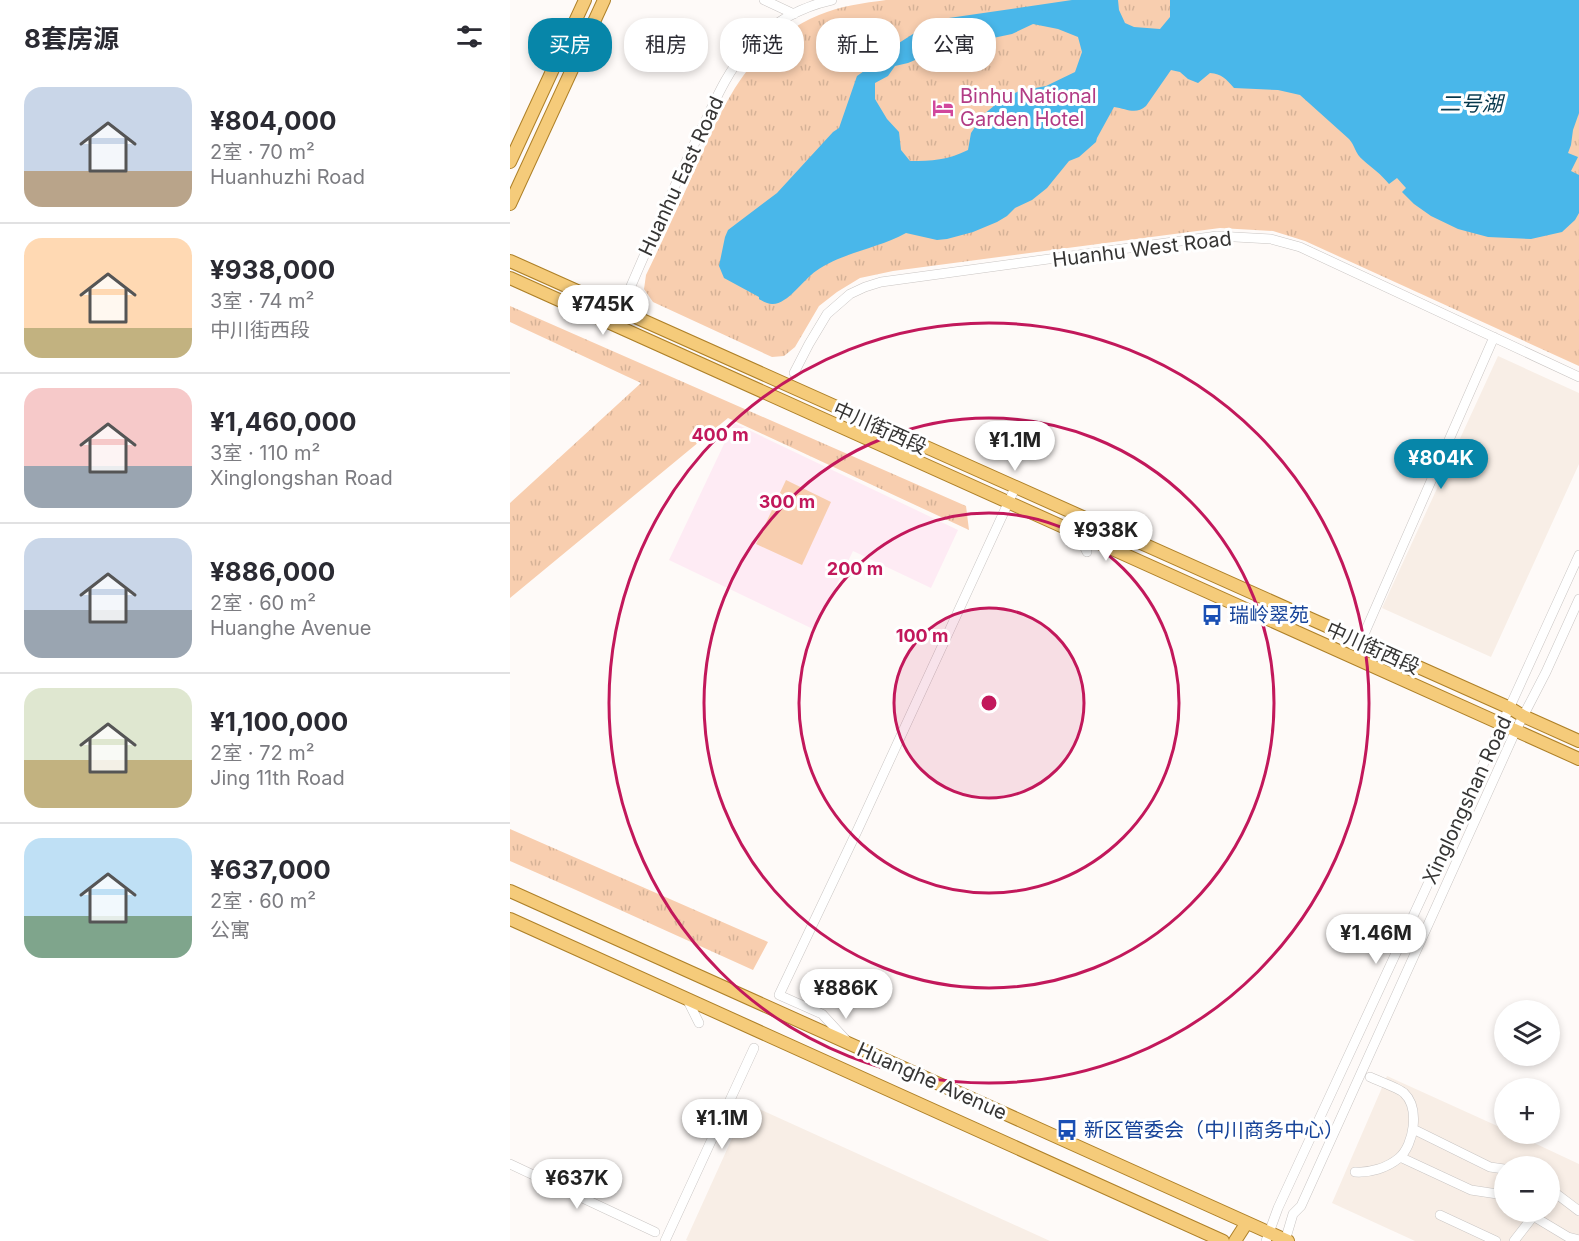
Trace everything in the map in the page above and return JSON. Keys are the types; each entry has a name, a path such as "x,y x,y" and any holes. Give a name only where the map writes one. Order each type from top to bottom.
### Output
{"main road":[{"path":"510,162 585,0"},
{"path":"510,204 604,0"},
{"name":"中川街西段","path":"510,261 1510,708 1579,741"},
{"name":"中川街西段","path":"510,278 1579,759"},
{"path":"1548,745 1546,738 1555,731"},
{"name":"Huanghe Avenue","path":"510,891 1243,1221 1268,1237 1286,1240"},
{"name":"Huanghe Avenue","path":"510,919 1223,1241"},
{"path":"1235,1241 1244,1227 1243,1221"}],"street":[{"path":"764,0 794,14"},
{"name":"Huanhu East Road","path":"625,300 687,159 720,90 736,63 749,47 774,25 816,4 832,0"},
{"name":"Huanhu West Road","path":"794,374 827,314 850,294 865,287 915,276 1217,236 1271,239 1300,247 1579,377"},
{"path":"1365,632 1494,337"},
{"path":"849,1044 822,1014 779,994 858,829 1015,488"},
{"path":"1078,534 1087,552"},
{"name":"Xinglongshan Road","path":"1268,1237 1278,1208 1579,555"},
{"name":"Xinglongshan Road","path":"1286,1240 1293,1214 1301,1206 1516,730 1546,672 1579,599"},
{"path":"687,999 699,1023"},
{"path":"666,1241 754,1048"},
{"path":"1355,1172 1363,1173 1382,1168 1400,1157 1413,1129 1414,1114 1404,1093 1370,1077"},
{"path":"1413,1129 1494,1168"},
{"path":"1400,1157 1471,1190 1494,1193"},
{"path":"510,1164 655,1232"},
{"path":"1560,1200 1579,1212"},
{"path":"1278,1208 1293,1214"},
{"path":"1440,1215 1496,1241"},
{"path":"1514,1241 1527,1222"},
{"path":"1546,1222 1568,1237 1579,1240"}],"shaded area":[{"path":"1498,356 1579,393 1579,464 1491,657 1382,608"},
{"path":"734,423 958,530 931,588 853,551 815,630 669,560"},
{"path":"1387,1076 1494,1124 1494,1144 1536,1144 1579,1164 1579,1241 1415,1241 1332,1203"},
{"path":"748,1103 1050,1241 688,1241 686,1240"}],"green space":[{"path":"886,0 1579,0 1579,366 1305,241 1273,231 1220,228 893,271 860,278 819,306 795,347 784,356 772,357 653,302 644,289 646,275 719,117 743,76 746,72 804,72 804,22 835,9"},
{"path":"510,306 966,506 969,530 728,418 510,598 510,503 641,383 510,322"},
{"path":"786,480 831,502 802,565 756,544"},
{"path":"510,829 768,942 753,970 510,861"}],"water":[{"name":"二号湖","path":"1072,0 1118,0 1119,10 1125,23 1134,27 1160,29 1170,17 1170,0 1579,0 1579,113 1568,153 1578,157 1571,171 1579,175 1579,213 1562,232 1531,239 1488,237 1458,229 1431,216 1414,204 1402,192 1406,188 1397,178 1389,184 1360,158 1349,139 1300,95 1278,90 1234,88 1218,74 1210,73 1198,83 1188,79 1180,72 1171,70 1146,106 1135,111 1114,107 1096,142 1079,157 1069,161 1047,188 997,222 947,239 937,240 906,233 837,259 816,271 783,301 770,304 724,278 719,266 725,237 728,230 777,193 839,128 857,76 863,72 891,72 875,83 875,99 887,119 899,132 901,150 910,161 926,161 954,156 968,150 971,133 983,115 1001,100 1019,91 1046,86 1075,72 1082,52 1078,37 1058,29 1033,24 1012,34 996,37 996,18 949,18"},
{"name":"二号湖","path":"912,35 912,61 900,65 900,42"}],"place":[{"name":"Binhu National Garden Hotel","path":"943,108"},
{"name":"瑞岭翠苑","path":"1212,615"},
{"name":"新区管委会（中川商务中心）","path":"1067,1130"}]}
